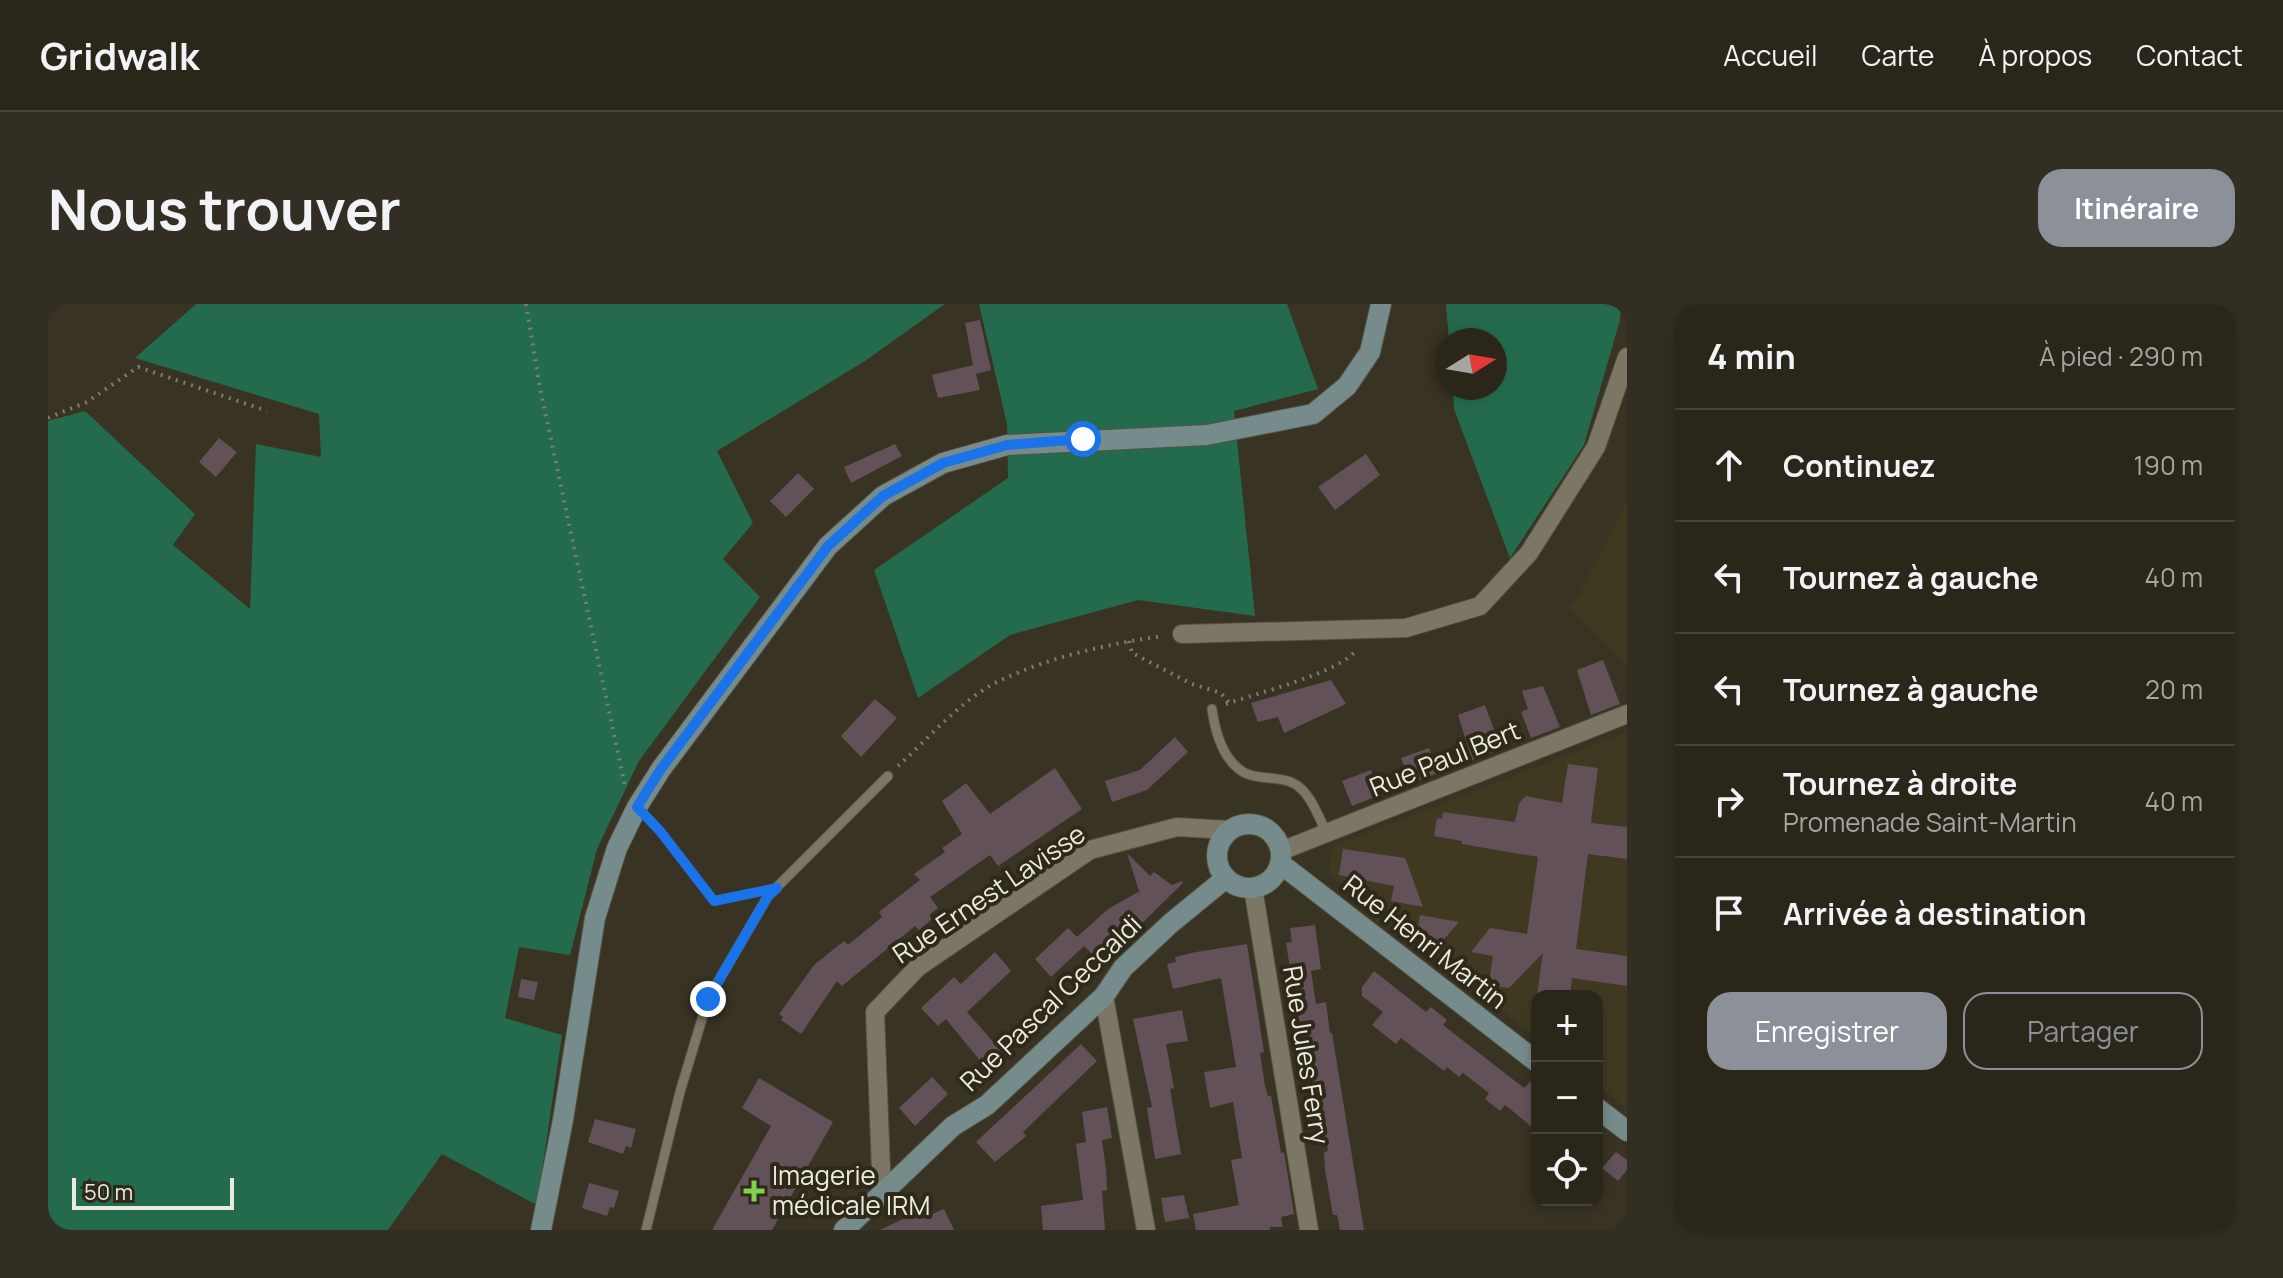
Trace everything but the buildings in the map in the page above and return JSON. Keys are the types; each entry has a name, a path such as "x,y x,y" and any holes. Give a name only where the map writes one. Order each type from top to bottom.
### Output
{"main road":[{"path":"541,1230 563,1120 595,918 617,848 637,807 661,769 828,546 883,496 943,463 1007,445 1207,435 1313,414 1347,386 1370,352 1381,304"},
{"path":"1250,823 1261,825 1278,840 1281,857 1270,881 1253,888 1243,888 1226,878 1220,869 1217,848 1229,830 1250,823"},
{"name":"Rue Henri Martin","path":"1281,857 1531,1057"},
{"name":"Rue Pascal Ceccaldi","path":"844,1230 953,1126 987,1105 1104,996 1123,968 1226,878"},
{"path":"1603,1113 1627,1131"}],"street":[{"path":"1182,634 1406,628 1480,606 1529,553 1596,447 1627,357"},
{"name":"Rue Paul Bert","path":"1281,857 1327,834 1627,714"},
{"name":"Rue Ernest Lavisse","path":"882,1196 875,1012 918,967 1090,850 1177,827 1229,830"},
{"name":"Rue Jules Ferry","path":"1253,888 1309,1230"},
{"path":"1104,996 1146,1230"}],"lane":[{"path":"1212,709 1214,727 1226,755 1244,773 1292,782 1303,791 1327,834"},
{"path":"646,1230 680,1092 708,999 768,896 888,776"}],"path":[{"path":"526,304 540,388 626,794 660,831 714,901 777,888"},
{"path":"48,418 87,402 138,367 267,411"},
{"path":"1129,641 1132,653 1192,684 1221,693 1229,703 1318,675 1352,656 1364,638 1364,631"},
{"path":"888,776 950,719 996,683 1045,662 1129,641 1182,634"}],"shaded area":[{"path":"1627,502 1627,664 1569,607 1581,592"},
{"path":"1627,732 1627,1109 1603,1090 1603,990 1531,990 1531,1033 1328,873 1333,846"}],"green space":[{"path":"196,304 945,304 865,361 717,451 753,523 723,559 760,597 639,761 597,849 570,955 519,947 505,1018 562,1035 537,1205 442,1154 388,1230 48,1230 48,421 85,411 195,514 173,545 250,609 256,444 321,457 319,414 135,358"},
{"path":"979,304 1287,304 1318,389 1234,411 1255,616 1138,600 1010,635 918,698 874,570 1008,478 1007,424"},
{"path":"1446,304 1621,304 1620,320 1584,445 1510,558 1454,409 1454,400 1507,400 1507,328 1448,328"}],"place":[{"name":"Imagerie médicale IRM","path":"754,1191"}],"route":[{"path":"708,999 768,896 777,888 714,901 660,831 637,807 661,769 828,546 883,496 943,463 1007,445 1083,439"}]}
